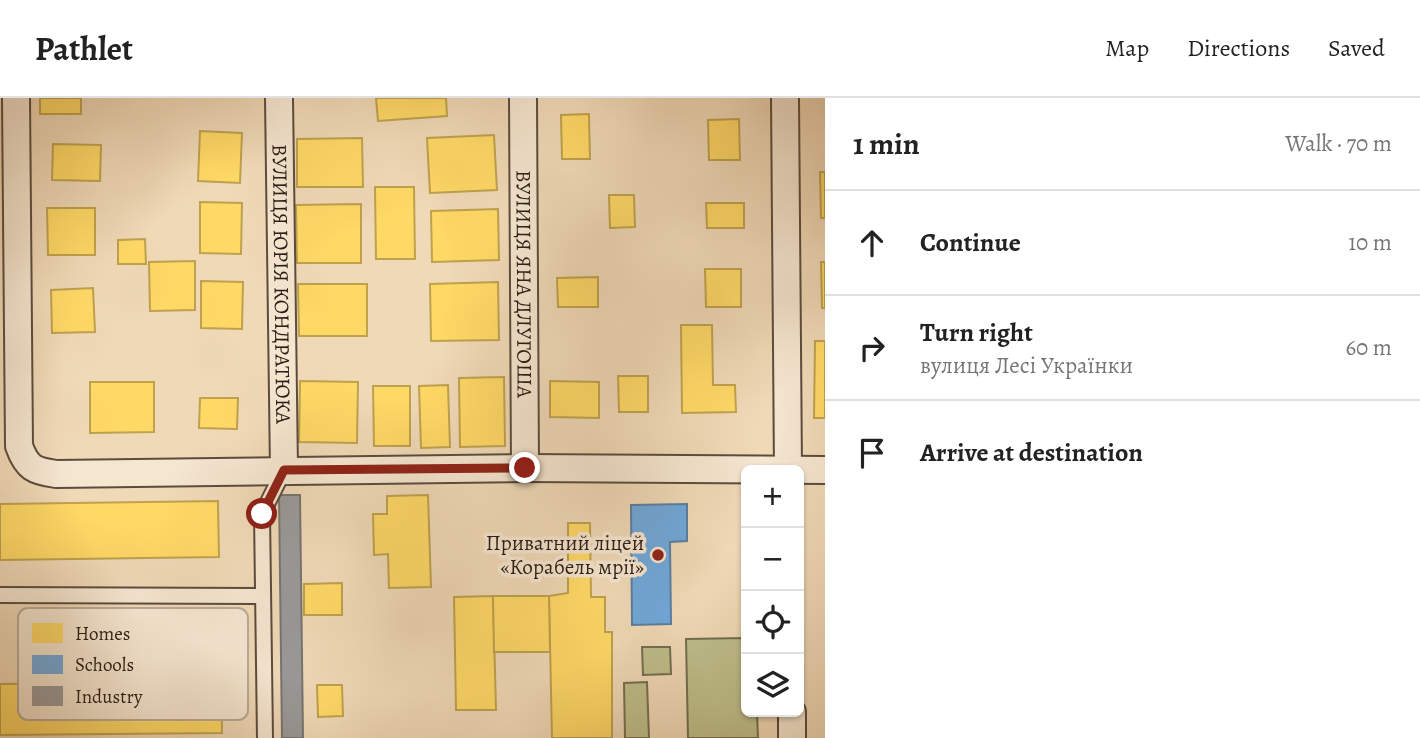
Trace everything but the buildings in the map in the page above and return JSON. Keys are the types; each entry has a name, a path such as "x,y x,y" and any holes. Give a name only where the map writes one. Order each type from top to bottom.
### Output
{"street":[{"path":"16,98 9,446 38,471 56,474 525,468 741,470"},
{"name":"ВУЛИЦЯ ЮРІЯ КОНДРАТЮКА","path":"279,98 284,470"},
{"name":"ВУЛИЦЯ ЯНА ДЛУГОША","path":"523,98 525,468"},
{"path":"785,98 788,465"},
{"path":"804,470 825,470"},
{"path":"792,717 792,738"}],"lane":[{"path":"265,738 262,514 284,470"},
{"path":"0,595 263,596"}],"green space":[{"path":"741,638 741,717 757,717 758,738 688,738 686,639"},
{"path":"642,647 670,647 671,674 643,675"},
{"path":"647,682 649,738 625,738 624,683"}],"place":[{"name":"Приватний ліцей «Корабель мрії»","path":"658,555"}],"route":[{"path":"262,514 284,470 525,468"}]}
